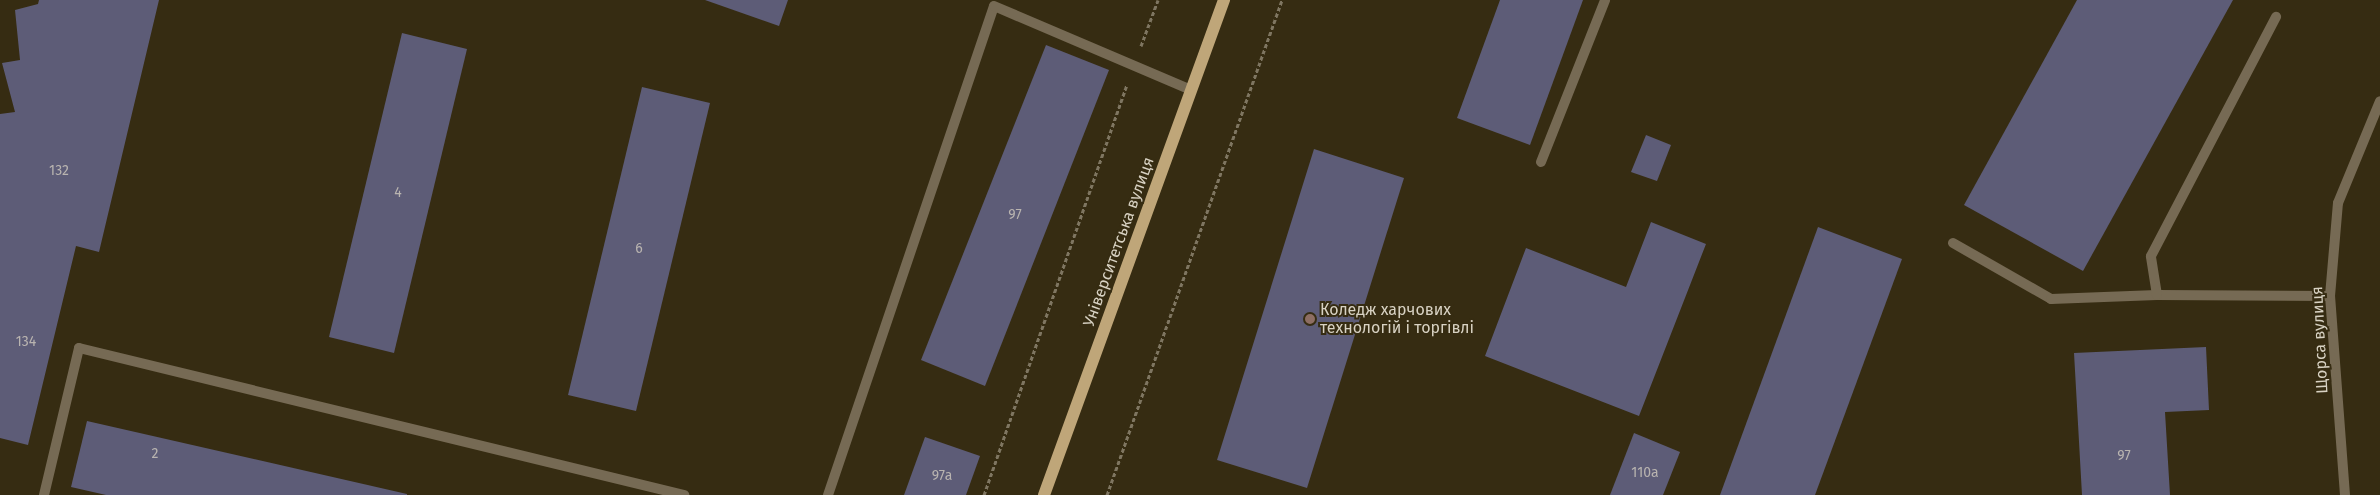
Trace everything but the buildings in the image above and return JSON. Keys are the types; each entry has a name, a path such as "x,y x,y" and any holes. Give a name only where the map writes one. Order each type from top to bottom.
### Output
{"main road":[{"name":"Університетська вулиця","path":"1044,495 1224,0"}],"street":[{"path":"1541,162 1605,0"},
{"path":"828,495 995,3 1191,90"},
{"path":"2157,295 2151,256 2276,17"},
{"name":"Щорса вулиця","path":"2345,495 2330,296 2338,203 2380,101"},
{"path":"1953,243 2051,299 2157,295 2330,296"},
{"path":"44,495 79,348 684,495"}],"path":[{"path":"984,495 1158,0"},
{"path":"1107,495 1282,0"}],"place":[{"name":"Коледж харчових технологій і торгівлі","path":"1310,319"}]}
